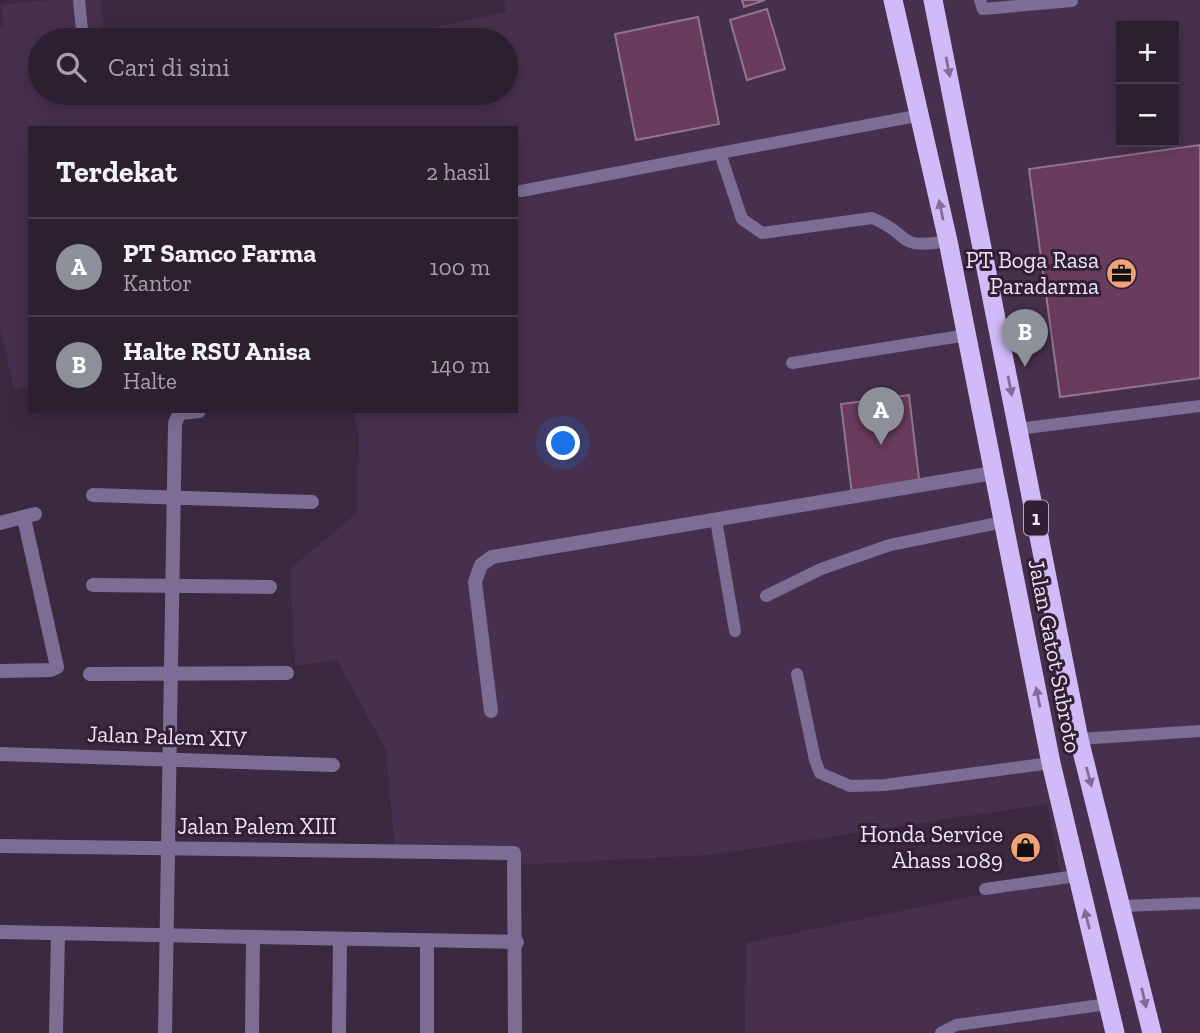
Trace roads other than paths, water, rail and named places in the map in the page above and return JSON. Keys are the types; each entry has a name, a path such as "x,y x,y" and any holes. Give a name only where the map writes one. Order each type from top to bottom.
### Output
{"highway":[{"name":"Jalan Gatot Subroto","path":"892,0 921,115 948,241 1051,763 1115,1033"},
{"name":"Jalan Gatot Subroto","path":"933,0 1079,739 1152,1033"}],"street":[{"path":"165,1033 175,423 180,413"},
{"path":"491,711 475,582 481,565 492,557 993,473"},
{"path":"93,495 175,500 313,502"},
{"path":"0,523 29,516 57,667 51,670 0,671"},
{"path":"93,585 270,587"},
{"path":"90,674 287,673"},
{"name":"Jalan Palem XIV","path":"0,754 333,765"},
{"name":"Jalan Palem XIII","path":"0,846 514,853 517,942"},
{"path":"0,932 517,942 515,1033"},
{"path":"56,1033 58,933"},
{"path":"252,1033 253,937"},
{"path":"339,1033 340,939"},
{"path":"427,940 427,1033"}],"lane":[{"path":"79,0 82,28"},
{"path":"980,0 983,9 1072,1"},
{"path":"521,191 921,115"},
{"path":"720,153 742,219 762,233 873,218 886,223 909,244 919,246 948,241"},
{"path":"792,363 967,335"},
{"path":"1018,429 1200,407"},
{"path":"716,520 736,631"},
{"path":"766,596 821,569 890,545 1003,522"},
{"path":"797,674 815,760 820,773 833,781 850,786 884,785 1051,763"},
{"path":"1079,739 1200,732"},
{"path":"985,889 1076,876"},
{"path":"1122,906 1200,902"},
{"path":"941,1033 956,1025 1108,1004"}],"place":[{"name":"PT Boga Rasa Paradarma","path":"1122,273"},
{"name":"Halte RSU Anisa","path":"1025,367"},
{"name":"PT Samco Farma","path":"881,445"},
{"name":"Honda Service Ahass 1089","path":"1026,847"}]}
